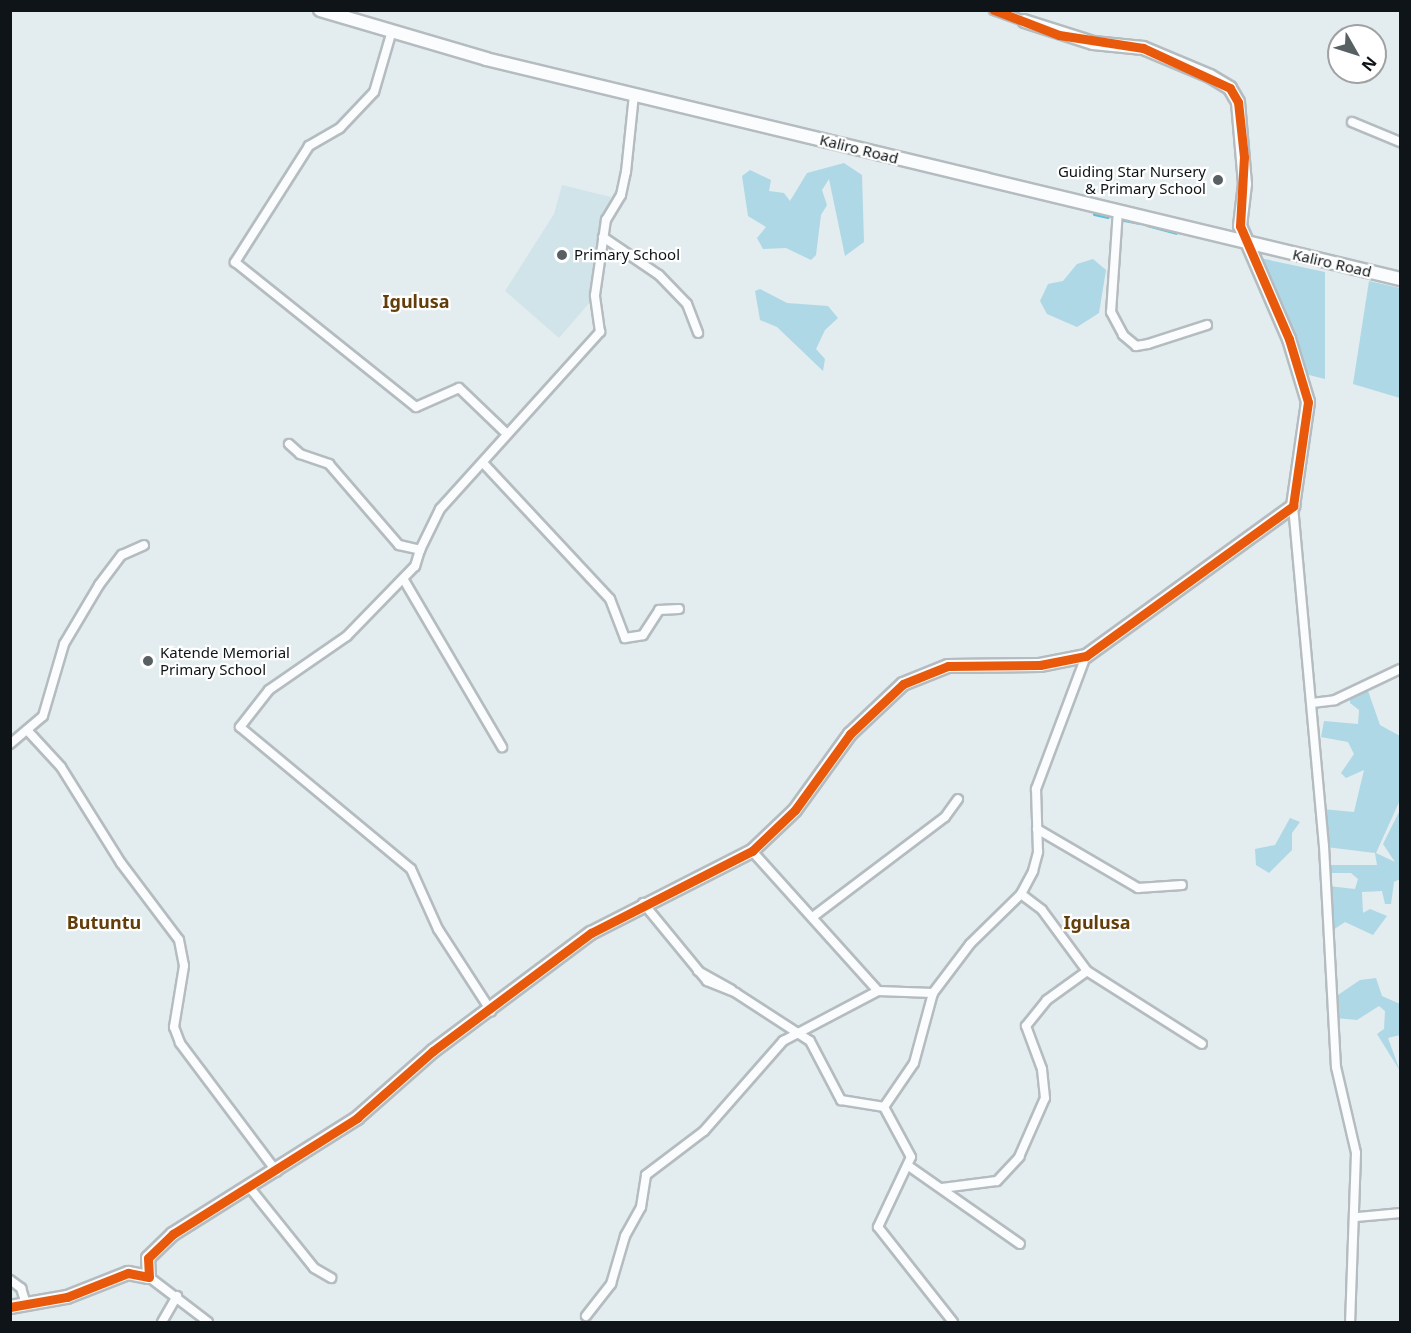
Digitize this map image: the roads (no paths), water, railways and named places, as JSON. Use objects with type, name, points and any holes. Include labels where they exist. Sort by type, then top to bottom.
[{"type":"street","name":"Kaliro Road","points":[[320,10],[391,34],[1401,279]]},
{"type":"street","points":[[994,10],[1093,43],[1143,48],[1230,88],[1238,102],[1244,157],[1240,226],[1252,244],[1308,402],[1293,506],[1312,703],[1336,1067],[1356,1153],[1358,1217],[1350,1323]]},
{"type":"street","points":[[391,34],[374,92],[340,128],[309,146],[235,262],[416,407],[459,387],[506,433]]},
{"type":"street","points":[[491,1011],[438,929],[411,869],[240,727],[268,690],[347,636],[404,580],[440,509],[485,465],[506,433],[600,332],[595,295],[603,237],[606,220],[621,195],[634,94]]},
{"type":"street","points":[[1352,122],[1401,142]]},
{"type":"street","points":[[1118,210],[1111,312],[1123,335],[1136,345],[1148,345],[1207,325]]},
{"type":"street","points":[[603,237],[659,275],[687,304],[698,333]]},
{"type":"street","points":[[290,444],[300,454],[330,464],[399,545],[420,550]]},
{"type":"street","points":[[485,465],[610,599],[625,638],[643,635],[659,610],[679,609]]},
{"type":"street","points":[[10,1307],[67,1297],[129,1273],[189,1222],[277,1172],[357,1118],[434,1051],[491,1011],[591,933],[643,903],[752,851],[795,810],[850,734],[903,684],[948,666],[1040,665],[1086,656],[1293,506]]},
{"type":"street","points":[[10,744],[43,716],[64,644],[99,585],[122,555],[144,545]]},
{"type":"street","points":[[404,580],[502,747]]},
{"type":"street","points":[[884,1107],[914,1063],[933,993],[970,944],[1022,894],[1038,852],[1037,829],[1041,767],[1086,656]]},
{"type":"street","points":[[1312,703],[1335,700],[1401,669]]},
{"type":"street","points":[[27,730],[61,767],[121,863],[178,940],[184,966],[174,1027],[180,1043],[277,1172]]},
{"type":"street","points":[[814,916],[945,817],[958,799]]},
{"type":"street","points":[[1037,829],[1138,888],[1182,885]]},
{"type":"street","points":[[752,851],[814,916],[878,991]]},
{"type":"street","points":[[1022,894],[1042,910],[1087,971],[1202,1044]]},
{"type":"street","points":[[643,903],[695,970],[716,987],[736,993],[762,1014],[800,1032],[841,1100],[884,1107],[909,1148],[910,1167],[878,1227],[953,1323]]},
{"type":"street","points":[[942,1188],[998,1181],[1019,1157],[1045,1098],[1042,1068],[1026,1026],[1047,1000],[1087,971]]},
{"type":"street","points":[[586,1316],[611,1284],[625,1236],[641,1207],[646,1175],[704,1131],[783,1041],[878,991],[933,993]]},
{"type":"street","points":[[910,1167],[1020,1244]]},
{"type":"street","points":[[250,1188],[314,1268],[331,1278]]},
{"type":"street","points":[[1358,1217],[1401,1213]]},
{"type":"street","points":[[148,1258],[150,1277]]},
{"type":"street","points":[[129,1273],[150,1277],[177,1296],[208,1323]]},
{"type":"street","points":[[10,1281],[21,1288],[26,1304]]},
{"type":"street","points":[[162,1323],[177,1296]]},
{"type":"waterway","points":[[1094,214],[1108,217]]},
{"type":"waterway","points":[[1119,219],[1140,223]]},
{"type":"waterway","points":[[1147,225],[1176,233]]},
{"type":"place","name":"Guiding Star Nursery & Primary School","points":[[1218,180]]},
{"type":"place","name":"Primary School","points":[[562,255]]},
{"type":"place","name":"Katende Memorial Primary School","points":[[148,661]]},
{"type":"district","name":"Igulusa","points":[[416,301]]},
{"type":"district","name":"Butuntu","points":[[104,922]]},
{"type":"district","name":"Igulusa","points":[[1097,922]]}]
